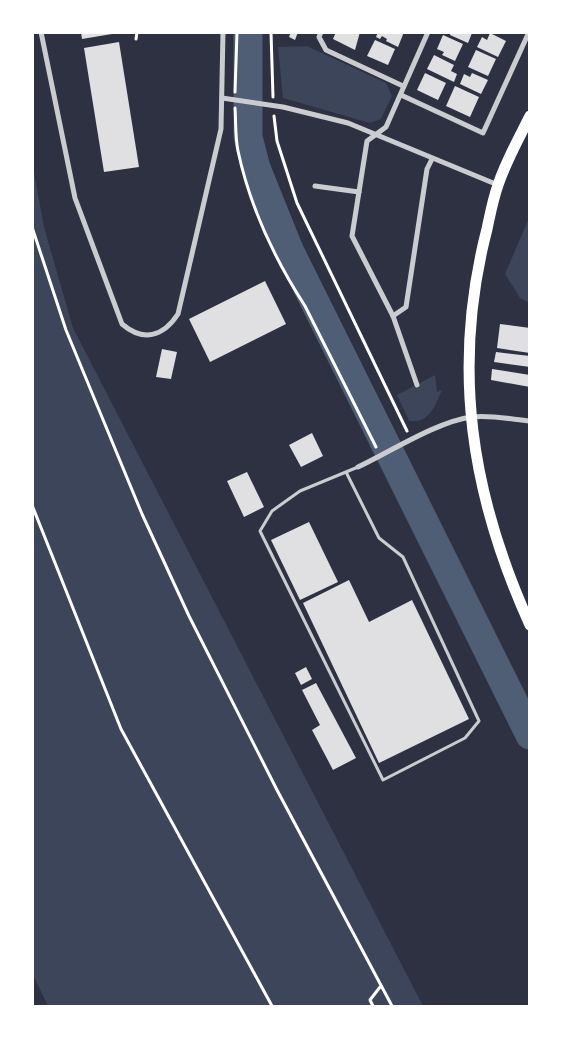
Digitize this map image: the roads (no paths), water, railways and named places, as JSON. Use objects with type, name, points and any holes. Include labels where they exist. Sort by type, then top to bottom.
[{"type":"main road","points":[[530,116],[498,185],[477,268],[469,333],[470,417],[485,506],[515,592],[530,625]]},
{"type":"street","points":[[41,32],[75,198],[122,324],[132,333],[153,335],[170,326],[178,314],[221,129],[223,32]]},
{"type":"street","points":[[321,32],[318,37],[326,50],[403,86]]},
{"type":"street","points":[[417,385],[393,316],[352,236],[367,141],[386,127],[428,32]]},
{"type":"street","points":[[401,95],[483,133],[529,32]]},
{"type":"street","points":[[222,98],[273,105],[348,123],[498,185]]},
{"type":"street","points":[[393,316],[406,307],[428,169],[432,159]]},
{"type":"street","points":[[315,186],[359,192]]},
{"type":"street","points":[[358,467],[426,433],[470,417],[493,416],[530,422]]},
{"type":"lane","points":[[346,472],[379,538],[403,557],[479,721],[465,738],[383,780],[260,531],[272,511],[300,491],[358,467]]},
{"type":"waterway","points":[[248,32],[248,137],[256,168],[289,250],[530,735]]}]
